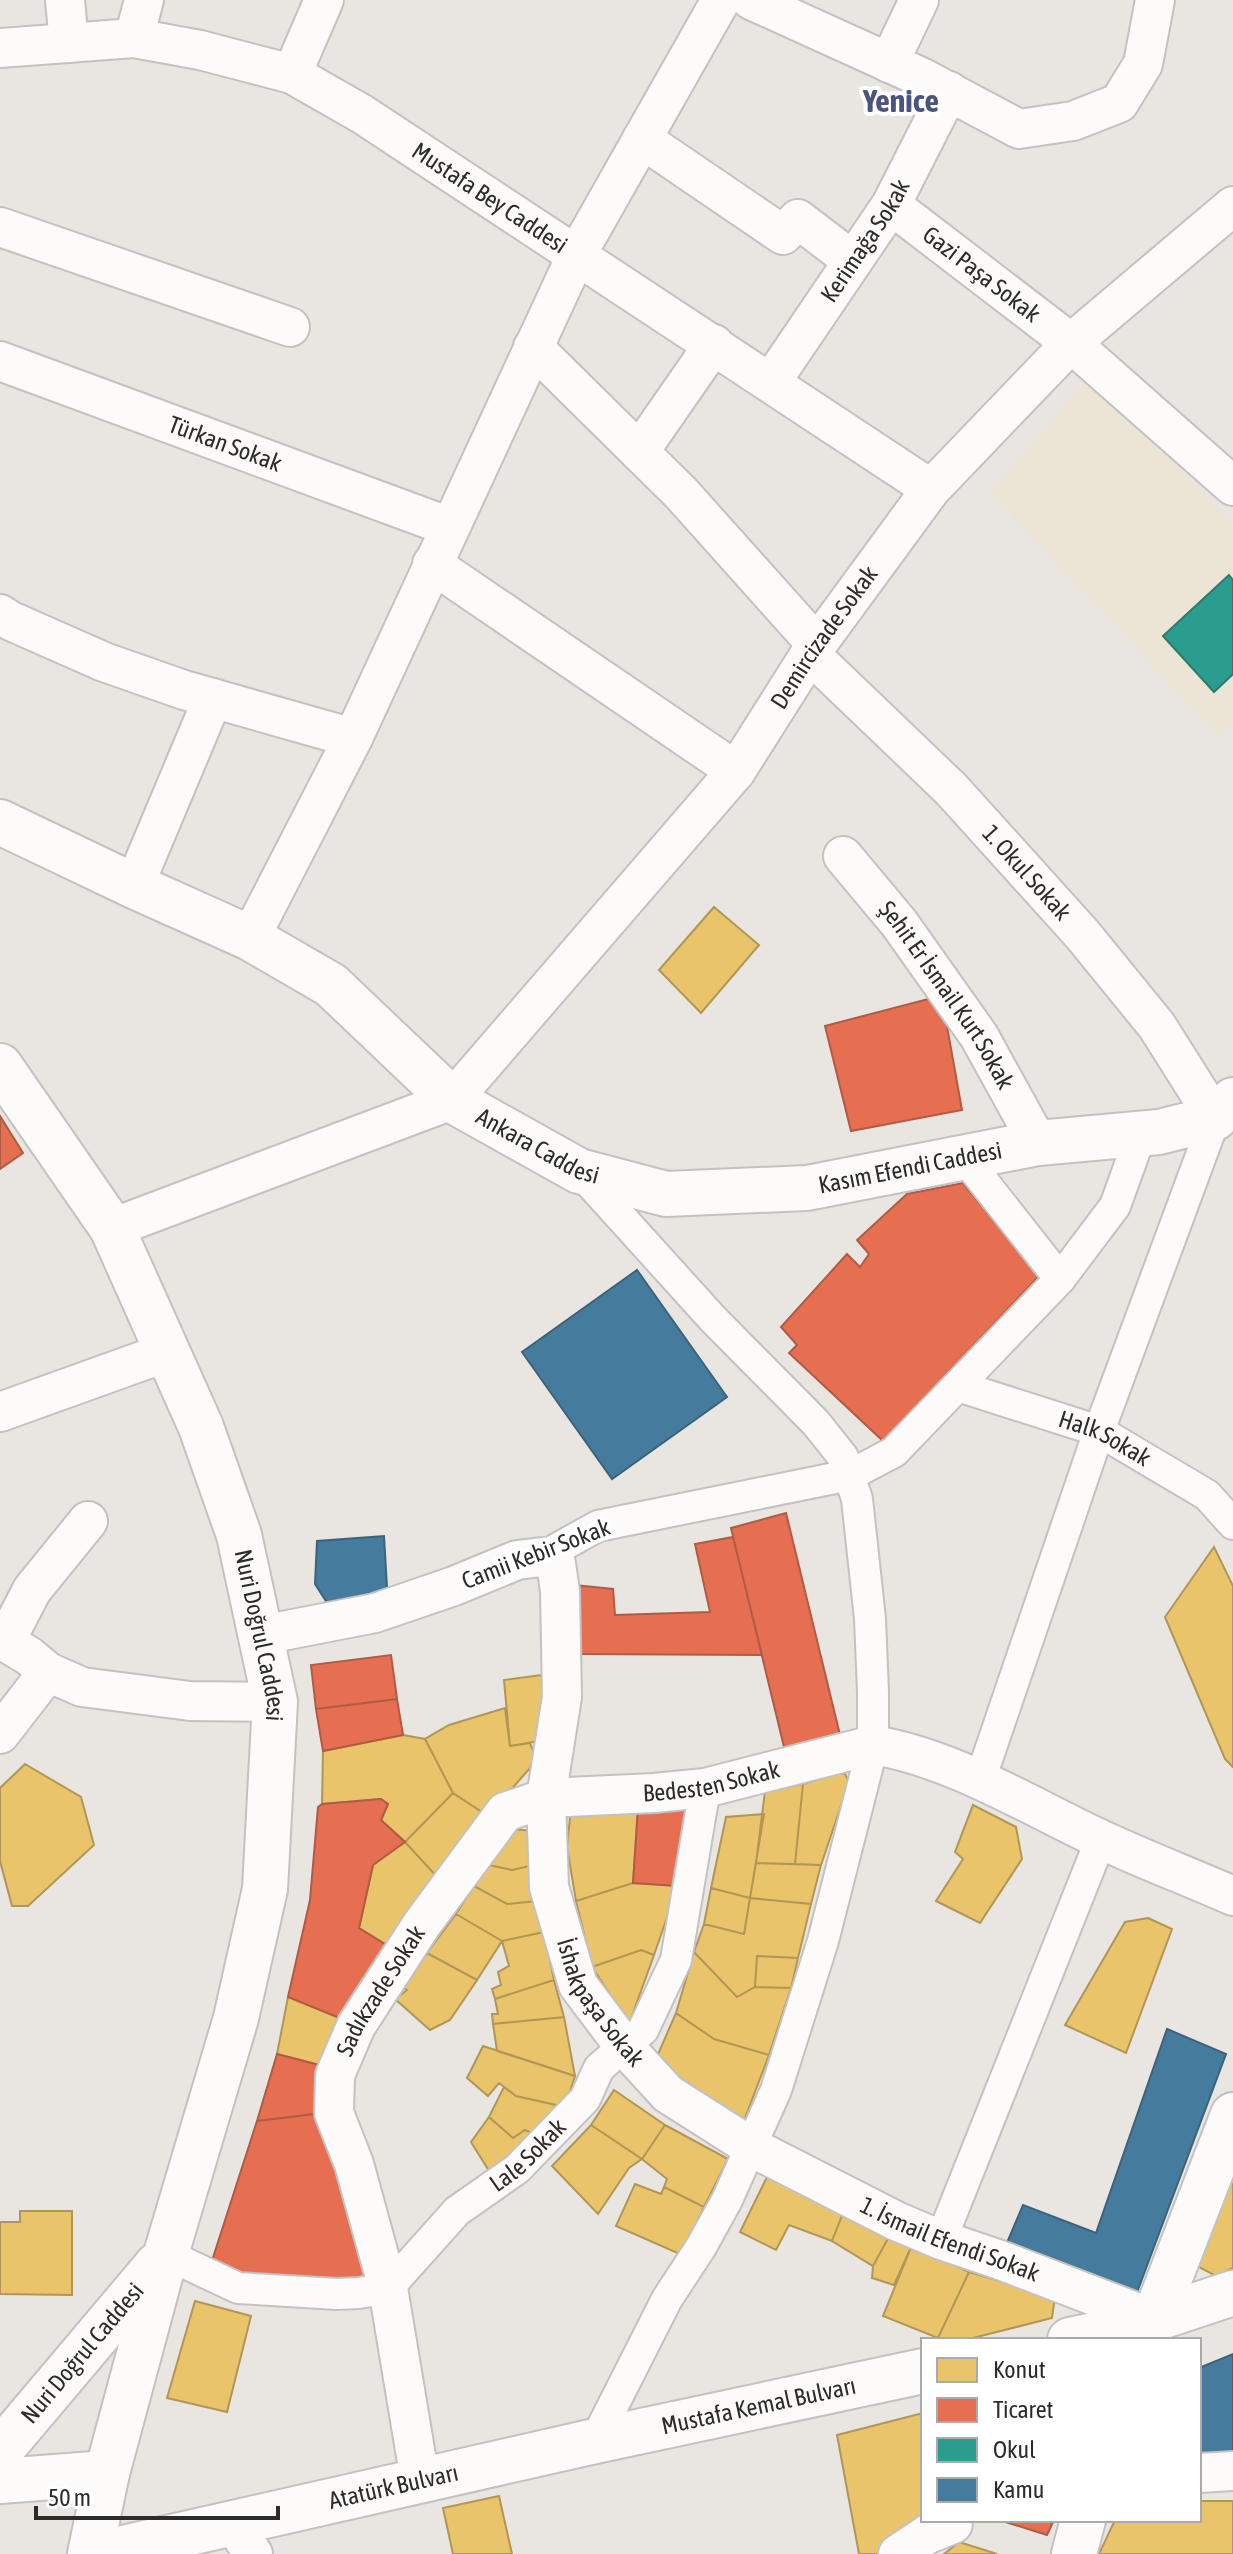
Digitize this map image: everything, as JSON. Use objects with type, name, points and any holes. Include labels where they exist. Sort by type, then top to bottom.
[{"type":"main road","name":"Ankara Caddesi","points":[[0,822],[250,938],[331,985],[452,1100],[579,1171]]},
{"type":"main road","name":"Nuri Doğrul Caddesi","points":[[0,1066],[112,1228],[201,1427],[239,1535],[267,1634],[275,1702],[265,1889],[236,2018],[166,2254],[107,2473],[90,2554]]},
{"type":"main road","name":"Kasım Efendi Caddesi","points":[[579,1171],[666,1194],[807,1188],[1038,1143],[1159,1132],[1224,1109]]},
{"type":"main road","points":[[1137,2329],[1233,2115]]},
{"type":"main road","name":"Nuri Doğrul Caddesi","points":[[0,2451],[166,2254]]},
{"type":"main road","points":[[1082,2338],[1137,2329],[1233,2293]]},
{"type":"main road","name":"Mustafa Kemal Bulvarı","points":[[595,2441],[921,2371]]},
{"type":"main road","name":"Atatürk Bulvarı","points":[[97,2554],[243,2538],[420,2480],[595,2441]]},
{"type":"main road","points":[[0,2481],[107,2473]]},
{"type":"main road","points":[[1074,2554],[1082,2522]]},
{"type":"street","points":[[65,0],[69,43]]},
{"type":"street","points":[[134,38],[144,0]]},
{"type":"street","points":[[292,74],[324,0]]},
{"type":"street","points":[[250,938],[353,738],[577,254],[721,0]]},
{"type":"street","points":[[889,63],[919,0]]},
{"type":"street","points":[[765,3],[949,91],[1019,129],[1073,121],[1119,103],[1143,64],[1155,0]]},
{"type":"street","name":"Mustafa Bey Caddesi","points":[[0,48],[134,38],[200,50],[292,74],[362,114],[931,489]]},
{"type":"street","name":"Kerimağa Sokak","points":[[771,382],[891,205],[949,91]]},
{"type":"street","points":[[642,139],[783,235],[798,219],[853,261]]},
{"type":"street","name":"Gazi Paşa Sokak","points":[[891,205],[1071,343],[1233,486]]},
{"type":"street","name":"Demircizade Sokak","points":[[452,1100],[736,771],[813,650],[931,489],[1071,343],[1229,212]]},
{"type":"street","points":[[0,227],[290,327]]},
{"type":"street","points":[[639,452],[714,344]]},
{"type":"street","name":"1. Okul Sokak","points":[[533,347],[681,493],[813,650],[951,789],[1082,934],[1224,1109]]},
{"type":"street","name":"Türkan Sokak","points":[[0,361],[450,527]]},
{"type":"street","points":[[432,564],[736,771]]},
{"type":"street","points":[[4,626],[213,698],[353,738]]},
{"type":"street","points":[[134,886],[213,698]]},
{"type":"street","name":"Şehit Er İsmail Kurt Sokak","points":[[843,856],[899,923],[979,1036],[1038,1143]]},
{"type":"street","points":[[112,1228],[452,1100]]},
{"type":"street","points":[[980,1780],[1099,1431],[1224,1109]]},
{"type":"street","name":"Camii Kebir Sokak","points":[[267,1634],[375,1613],[517,1560],[542,1557],[598,1526],[850,1475],[894,1452],[1060,1279],[1115,1206],[1141,1134]]},
{"type":"street","points":[[964,1157],[1060,1279]]},
{"type":"street","name":"Ankara Caddesi","points":[[579,1171],[713,1319],[816,1423],[843,1457],[857,1499],[873,1692],[873,1745],[823,1941],[776,2090],[753,2148],[701,2247],[667,2299],[595,2441]]},
{"type":"street","points":[[0,1412],[167,1352]]},
{"type":"street","name":"Halk Sokak","points":[[958,1386],[1099,1431],[1207,1495],[1233,1524]]},
{"type":"street","points":[[88,1521],[32,1590],[3,1640],[48,1672],[82,1687],[190,1701],[275,1702]]},
{"type":"street","points":[[542,1557],[556,1564],[560,1591],[562,1697],[546,1798]]},
{"type":"street","points":[[0,1734],[48,1672]]},
{"type":"street","points":[[873,1745],[895,1749],[980,1780],[1101,1839],[1233,1896]]},
{"type":"street","name":"Bedesten Sokak","points":[[546,1798],[705,1788],[873,1745]]},
{"type":"street","name":"Lale Sokak","points":[[388,2288],[457,2211],[517,2169],[585,2099],[599,2068],[643,2030],[676,1960],[705,1788]]},
{"type":"street","name":"İshakpaşa Sokak","points":[[546,1798],[549,1887],[578,1985],[623,2045],[668,2094],[753,2148]]},
{"type":"street","name":"Sadıkzade Sokak","points":[[420,2480],[388,2288],[354,2164],[334,2113],[335,2075],[356,2026],[422,1924],[505,1812],[546,1798]]},
{"type":"street","points":[[941,2240],[1101,1839]]},
{"type":"street","name":"1. İsmail Efendi Sokak","points":[[753,2148],[896,2221],[1000,2260],[1137,2329]]},
{"type":"street","points":[[166,2254],[238,2288],[337,2294],[388,2288]]},
{"type":"street","points":[[1201,2473],[1233,2471]]},
{"type":"street","points":[[898,2554],[928,2534],[953,2524]]},
{"type":"shaded area","points":[[1091,375],[1233,525],[1233,725],[1220,737],[990,492]]},
{"type":"building: Konut","points":[[714,907],[759,945],[701,1013],[659,970]]},
{"type":"building: Konut","points":[[1214,1547],[1233,1586],[1233,1767],[1225,1759],[1165,1617]]},
{"type":"building: Konut","points":[[541,1675],[548,1696],[545,1740],[510,1746],[504,1680]]},
{"type":"building: Konut","points":[[505,1708],[510,1746],[530,1743],[537,1760],[488,1816],[453,1793],[425,1739],[449,1725]]},
{"type":"building: Konut","points":[[403,1735],[425,1739],[453,1793],[405,1842],[381,1820],[388,1804],[381,1799],[322,1804],[323,1751]]},
{"type":"building: Konut","points":[[25,1764],[81,1797],[94,1845],[28,1906],[12,1906],[0,1861],[0,1788]]},
{"type":"building: Konut","points":[[845,1774],[849,1782],[821,1865],[795,1864],[803,1784]]},
{"type":"building: Konut","points":[[803,1784],[795,1864],[756,1863],[765,1791]]},
{"type":"building: Konut","points":[[453,1793],[488,1816],[439,1879],[405,1842]]},
{"type":"building: Konut","points":[[973,1805],[1016,1827],[1022,1859],[980,1923],[936,1901],[963,1859],[955,1852]]},
{"type":"building: Konut","points":[[571,1808],[638,1808],[633,1883],[576,1901],[567,1847]]},
{"type":"building: Konut","points":[[764,1814],[750,1898],[711,1888],[726,1817]]},
{"type":"building: Konut","points":[[503,1828],[532,1831],[534,1865],[512,1870],[484,1864]]},
{"type":"building: Konut","points":[[405,1842],[439,1879],[393,1949],[359,1928],[373,1865]]},
{"type":"building: Konut","points":[[756,1863],[821,1865],[811,1904],[750,1898]]},
{"type":"building: Konut","points":[[484,1864],[512,1870],[534,1865],[537,1901],[507,1904],[474,1886]]},
{"type":"building: Konut","points":[[633,1883],[678,1886],[654,1955],[641,1950],[592,1967],[576,1901]]},
{"type":"building: Konut","points":[[474,1886],[507,1904],[537,1901],[544,1932],[502,1941],[456,1914]]},
{"type":"building: Konut","points":[[711,1888],[750,1898],[744,1934],[704,1924]]},
{"type":"building: Konut","points":[[750,1898],[811,1904],[798,1958],[757,1956],[755,1987],[737,1997],[694,1952],[704,1924],[744,1934]]},
{"type":"building: Konut","points":[[456,1914],[502,1941],[477,1980],[427,1953]]},
{"type":"building: Konut","points":[[1148,1918],[1172,1929],[1126,2053],[1065,2025],[1125,1922]]},
{"type":"building: Konut","points":[[544,1932],[554,1980],[495,1999],[492,1989],[501,1985],[498,1972],[509,1966],[502,1941]]},
{"type":"building: Konut","points":[[641,1950],[654,1955],[629,2024],[592,1967]]},
{"type":"building: Konut","points":[[694,1952],[737,1997],[755,1987],[791,1988],[769,2055],[714,2039],[676,2013]]},
{"type":"building: Konut","points":[[427,1953],[477,1980],[450,2020],[430,2030],[395,1999],[407,1990],[400,1985]]},
{"type":"building: Konut","points":[[757,1956],[798,1958],[791,1988],[755,1987]]},
{"type":"building: Konut","points":[[554,1980],[564,2017],[493,2024],[492,2014],[498,2014],[495,1999]]},
{"type":"building: Konut","points":[[288,1997],[347,2021],[327,2067],[277,2054]]},
{"type":"building: Konut","points":[[676,2013],[714,2039],[769,2055],[742,2126],[652,2068]]},
{"type":"building: Konut","points":[[564,2017],[575,2076],[497,2051],[493,2024]]},
{"type":"building: Konut","points":[[483,2046],[575,2076],[565,2107],[516,2096],[499,2083],[488,2096],[467,2078]]},
{"type":"building: Konut","points":[[504,2087],[516,2096],[565,2107],[541,2137],[525,2130],[513,2138],[489,2117]]},
{"type":"building: Konut","points":[[614,2090],[665,2125],[642,2159],[591,2125]]},
{"type":"building: Konut","points":[[489,2117],[513,2138],[525,2130],[541,2137],[494,2179],[471,2142]]},
{"type":"building: Konut","points":[[591,2125],[642,2159],[629,2168],[598,2214],[552,2166]]},
{"type":"building: Konut","points":[[665,2125],[728,2159],[704,2207],[664,2187],[667,2179],[642,2159]]},
{"type":"building: Konut","points":[[768,2175],[845,2208],[832,2241],[789,2225],[776,2250],[740,2232]]},
{"type":"building: Konut","points":[[1223,2179],[1233,2184],[1233,2268],[1216,2276],[1195,2265]]},
{"type":"building: Konut","points":[[635,2184],[661,2194],[664,2187],[704,2207],[682,2255],[616,2226]]},
{"type":"building: Konut","points":[[845,2208],[891,2233],[873,2266],[832,2241]]},
{"type":"building: Konut","points":[[20,2211],[72,2211],[72,2295],[0,2294],[0,2222],[20,2222]]},
{"type":"building: Konut","points":[[891,2233],[912,2245],[894,2285],[872,2278],[873,2266]]},
{"type":"building: Konut","points":[[912,2245],[969,2272],[938,2338],[883,2316]]},
{"type":"building: Konut","points":[[969,2272],[1055,2297],[1052,2318],[973,2338],[938,2338]]},
{"type":"building: Konut","points":[[195,2301],[251,2316],[227,2412],[167,2398]]},
{"type":"building: Konut","points":[[921,2414],[921,2516],[880,2554],[859,2554],[837,2435]]},
{"type":"building: Konut","points":[[499,2496],[512,2554],[453,2554],[443,2508]]},
{"type":"building: Konut","points":[[1201,2501],[1233,2501],[1233,2554],[1099,2554],[1114,2522],[1201,2522]]},
{"type":"building: Konut","points":[[959,2542],[997,2554],[944,2554]]},
{"type":"building: Ticaret","points":[[932,998],[943,1004],[962,1110],[851,1131],[825,1026]]},
{"type":"building: Ticaret","points":[[0,1116],[23,1153],[0,1169]]},
{"type":"building: Ticaret","points":[[963,1183],[1039,1276],[883,1441],[789,1353],[797,1345],[781,1327],[847,1254],[860,1267],[869,1254],[857,1240],[907,1194]]},
{"type":"building: Ticaret","points":[[786,1513],[841,1739],[785,1751],[731,1528]]},
{"type":"building: Ticaret","points":[[733,1537],[762,1655],[575,1654],[575,1585],[613,1589],[615,1615],[710,1612],[695,1544]]},
{"type":"building: Ticaret","points":[[391,1655],[397,1699],[316,1709],[311,1665]]},
{"type":"building: Ticaret","points":[[397,1699],[403,1735],[323,1751],[316,1709]]},
{"type":"building: Ticaret","points":[[381,1799],[388,1804],[381,1820],[405,1842],[373,1865],[359,1928],[393,1949],[347,2021],[288,1997],[310,1900],[318,1807],[322,1804]]},
{"type":"building: Ticaret","points":[[638,1808],[686,1809],[678,1886],[633,1883]]},
{"type":"building: Ticaret","points":[[277,2054],[327,2067],[314,2114],[257,2121]]},
{"type":"building: Ticaret","points":[[314,2114],[375,2274],[363,2282],[248,2280],[211,2264],[257,2121]]},
{"type":"building: Ticaret","points":[[1005,2522],[1053,2522],[1047,2535]]},
{"type":"building: Okul","points":[[1229,575],[1233,580],[1233,674],[1214,692],[1163,636]]},
{"type":"building: Kamu","points":[[637,1270],[727,1397],[612,1479],[522,1352]]},
{"type":"building: Kamu","points":[[384,1536],[387,1588],[362,1608],[331,1609],[315,1584],[317,1541]]},
{"type":"building: Kamu","points":[[1167,2029],[1226,2054],[1136,2295],[1006,2245],[1023,2205],[1096,2233]]},
{"type":"building: Kamu","points":[[1233,2354],[1233,2453],[1201,2457],[1201,2367]]},
{"type":"district","name":"Yenice","points":[[901,101]]}]
